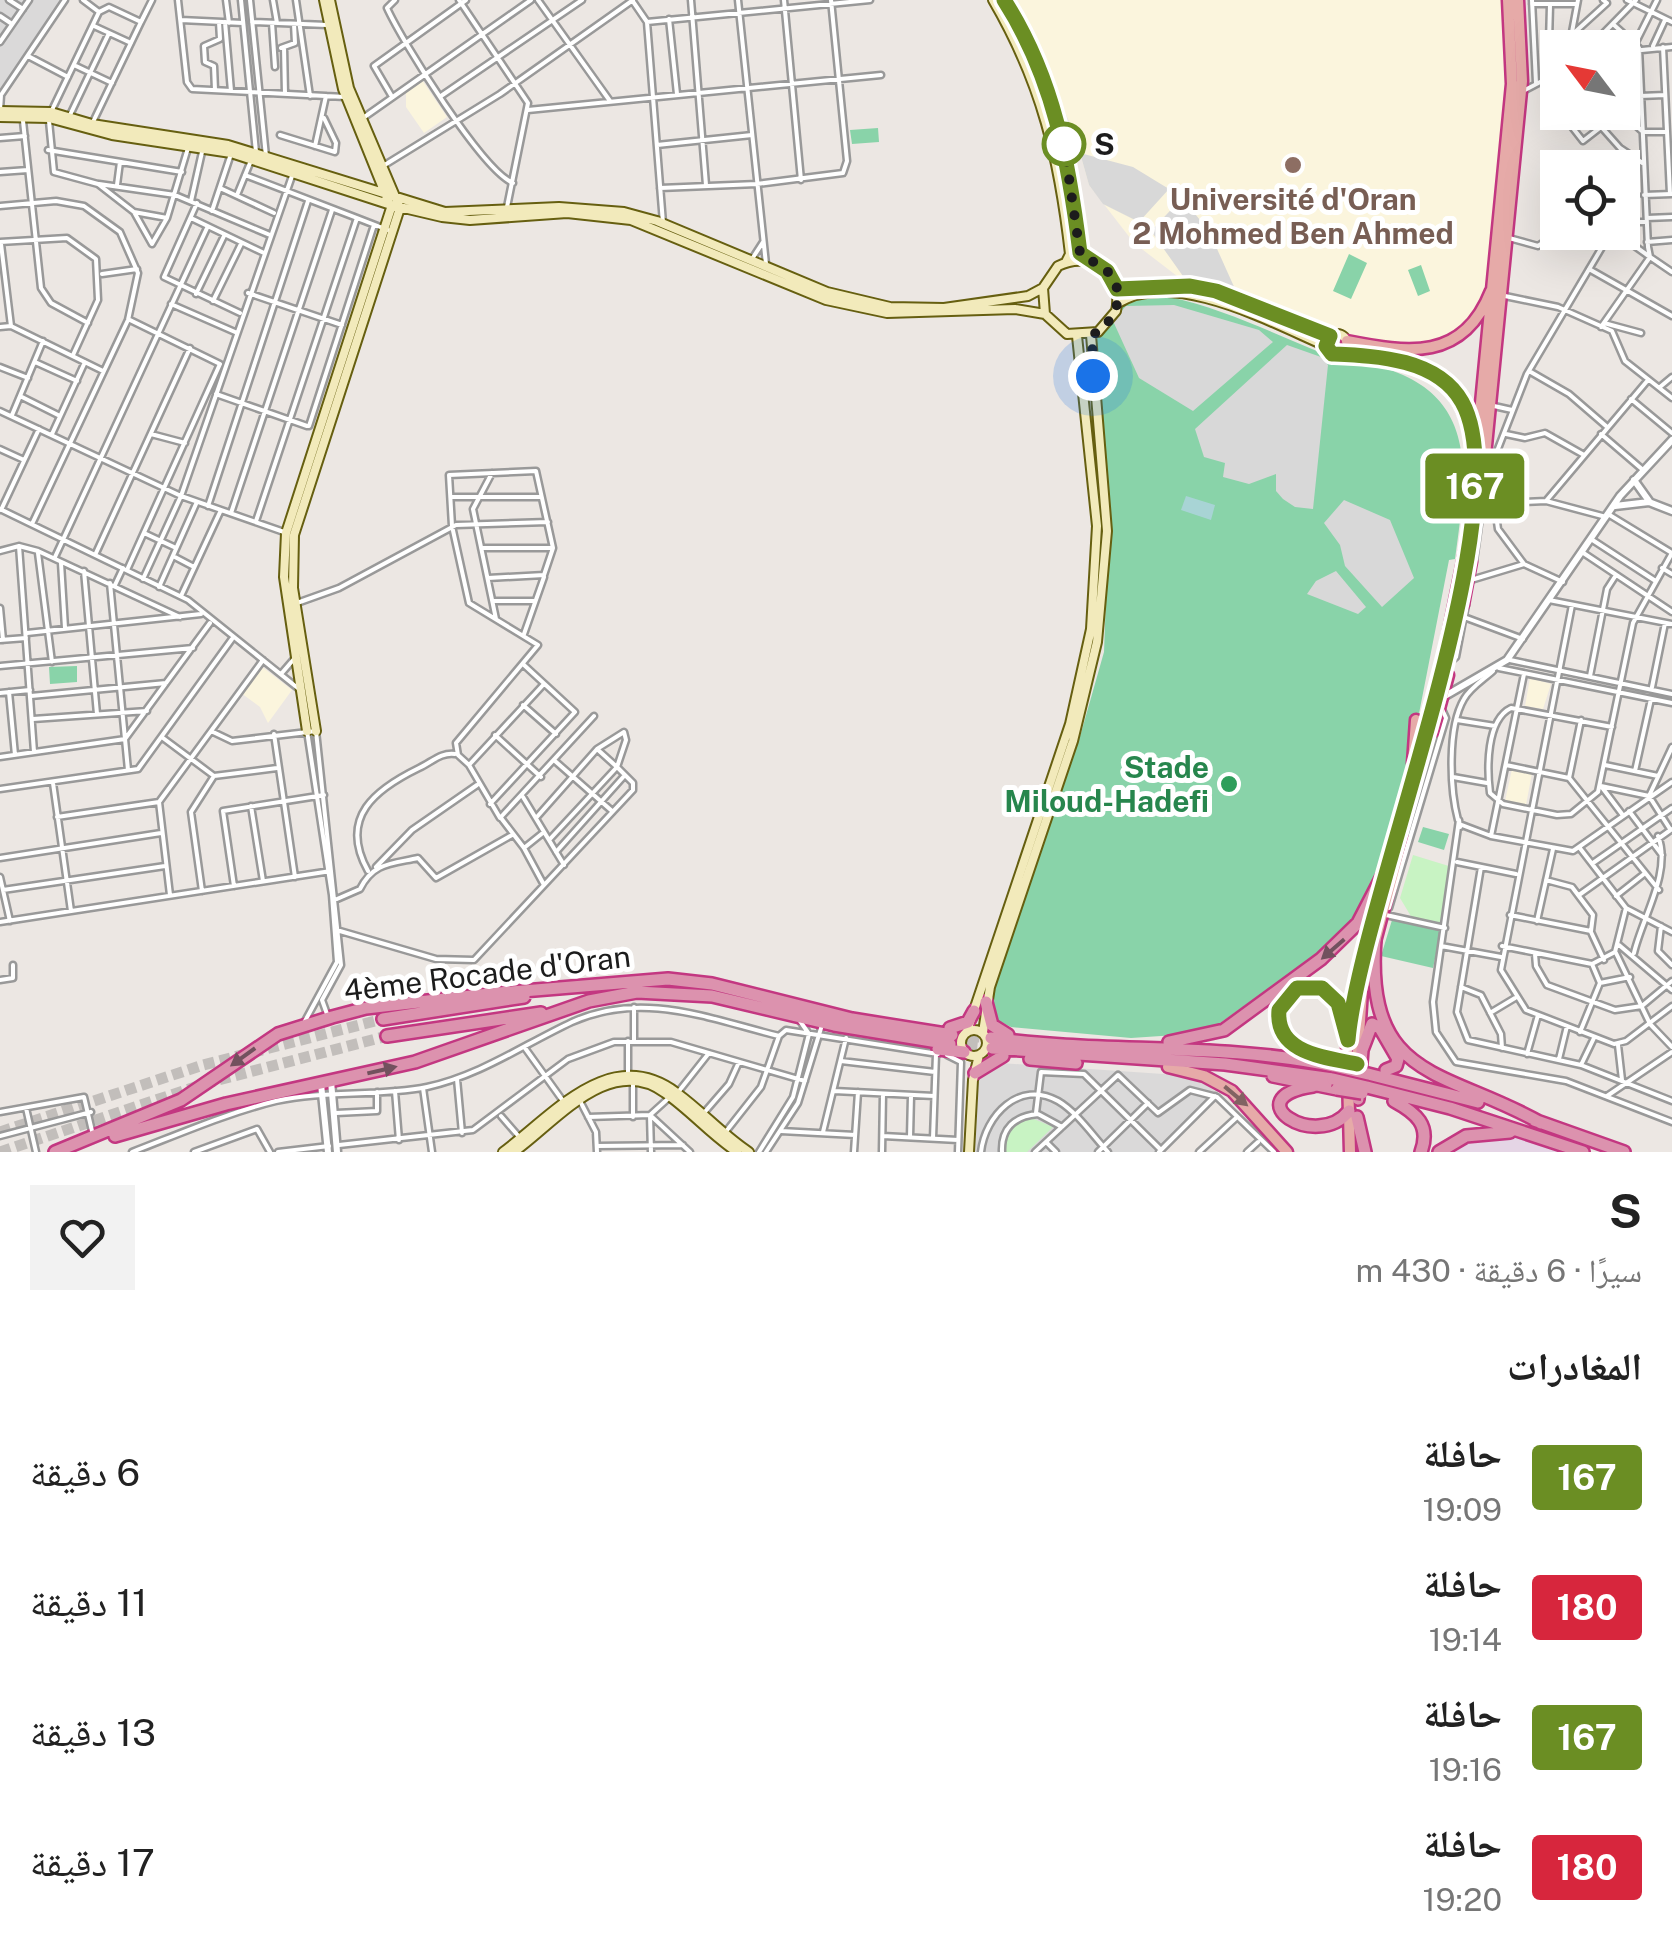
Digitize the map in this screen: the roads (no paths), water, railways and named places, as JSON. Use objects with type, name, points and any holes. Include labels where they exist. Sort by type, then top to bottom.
[{"type":"highway","points":[[1353,1152],[1348,1040],[1361,955],[1449,640],[1481,480],[1512,84],[1508,0]]},
{"type":"highway","points":[[1365,1084],[1358,1018],[1375,937],[1442,703],[1481,491],[1520,97],[1530,83],[1519,2]]},
{"type":"highway","points":[[1344,347],[1406,351],[1434,348],[1475,320],[1496,276]]},
{"type":"highway","points":[[1344,347],[1414,365],[1452,390],[1470,424],[1481,480]]},
{"type":"highway","points":[[1405,805],[1416,720]]},
{"type":"highway","points":[[985,1043],[1003,1056],[1098,1063],[1117,1053],[1210,1036],[1253,1012],[1347,936],[1365,913],[1386,868]]},
{"type":"highway","points":[[1375,937],[1373,980],[1379,1008],[1403,1052],[1441,1081],[1541,1123]]},
{"type":"highway","name":"4ème Rocade d'Oran","points":[[55,1152],[181,1100],[258,1046],[300,1026],[366,1008],[651,980],[699,982],[794,1013],[947,1042]]},
{"type":"highway","points":[[1330,1073],[1282,1034],[1279,1010],[1291,991],[1312,985],[1333,996],[1348,1040]]},
{"type":"highway","points":[[384,1019],[442,1013],[567,988]]},
{"type":"highway","name":"4ème Rocade d'Oran","points":[[72,1152],[226,1104],[415,1062],[615,995],[696,994],[947,1042]]},
{"type":"highway","points":[[986,1002],[992,1025],[1008,1035],[1117,1053],[1211,1078],[1232,1091],[1287,1152]]},
{"type":"highway","points":[[947,1042],[968,1022],[974,1010]]},
{"type":"highway","points":[[387,1036],[470,1020],[557,1012]]},
{"type":"highway","points":[[794,1013],[819,1029],[947,1042],[965,1053]]},
{"type":"highway","points":[[1334,1140],[1353,1114],[1365,1084],[1362,1050],[1372,1024],[1380,1028],[1398,1058],[1396,1066],[1365,1084]]},
{"type":"highway","points":[[947,1042],[967,1031]]},
{"type":"highway","points":[[985,1043],[1008,1035]]},
{"type":"highway","points":[[947,1042],[973,1074],[1003,1056]]},
{"type":"highway","points":[[985,1043],[1117,1053]]},
{"type":"highway","points":[[1148,1046],[1230,1051],[1330,1073],[1582,1152]]},
{"type":"highway","points":[[1145,1060],[1330,1073],[1365,1084],[1475,1102]]},
{"type":"highway","points":[[1168,1067],[1330,1073]]},
{"type":"highway","points":[[1386,1070],[1624,1152]]},
{"type":"highway","points":[[1303,1150],[1281,1130],[1280,1111],[1292,1094],[1330,1073]]},
{"type":"highway","points":[[1365,1084],[1421,1120],[1425,1135],[1421,1152]]},
{"type":"highway","points":[[1394,1100],[1450,1108]]},
{"type":"highway","points":[[1353,1114],[1365,1152]]},
{"type":"highway","points":[[1439,1152],[1477,1133],[1527,1133]]},
{"type":"main road","points":[[327,0],[328,25],[346,97],[394,203]]},
{"type":"main road","points":[[307,696],[296,656],[284,576],[290,534],[318,429],[394,203],[382,166],[360,121],[327,0]]},
{"type":"main road","points":[[993,0],[1037,88],[1054,140],[1070,254],[1066,262],[1051,272],[1043,288],[1045,314],[1058,330],[1077,336],[1092,335],[1108,323],[1117,304],[1117,289],[1107,271],[1080,253],[1068,160],[1056,115],[1035,60],[1004,0]]},
{"type":"main road","points":[[0,113],[68,117],[254,156],[394,203],[470,220],[567,214],[614,218],[662,230],[856,301],[920,310],[1011,300],[1043,288]]},
{"type":"main road","points":[[0,113],[50,115],[98,132],[266,156],[394,203],[446,212],[598,209],[663,224],[751,264]]},
{"type":"main road","points":[[1066,262],[1089,261]]},
{"type":"main road","points":[[766,270],[826,300],[887,313],[931,316],[1015,309],[1045,314]]},
{"type":"main road","points":[[1117,289],[1190,286],[1216,291],[1328,341],[1332,354],[1344,347],[1340,334],[1328,341]]},
{"type":"main road","points":[[1117,304],[1142,295],[1194,296],[1220,301],[1328,341]]},
{"type":"main road","points":[[968,1152],[973,1074],[985,1043],[986,1002],[1084,704],[1107,531],[1092,335]]},
{"type":"main road","points":[[973,1074],[960,1044],[1070,724],[1095,629],[1097,526],[1077,336]]},
{"type":"main road","points":[[290,534],[311,731]]},
{"type":"main road","points":[[967,1031],[985,1043]]},
{"type":"main road","points":[[965,1053],[985,1043]]},
{"type":"main road","points":[[503,1152],[596,1082],[653,1078],[748,1152]]},
{"type":"main road","points":[[514,1152],[566,1106],[610,1082],[630,1079]]},
{"type":"main road","points":[[674,1094],[736,1152]]},
{"type":"street","points":[[9,0],[23,9]]},
{"type":"street","points":[[0,42],[29,0]]},
{"type":"street","points":[[83,0],[99,12]]},
{"type":"street","points":[[92,124],[152,0]]},
{"type":"street","points":[[178,0],[188,84],[195,90],[346,97]]},
{"type":"street","points":[[226,0],[231,91]]},
{"type":"street","points":[[237,195],[254,156],[241,0]]},
{"type":"street","points":[[250,0],[266,156]]},
{"type":"street","points":[[296,0],[310,96]]},
{"type":"street","points":[[394,0],[387,8],[405,41],[494,172],[513,183]]},
{"type":"street","points":[[360,121],[392,95],[535,0],[610,101]]},
{"type":"street","points":[[441,96],[582,0]]},
{"type":"street","points":[[382,166],[459,120],[632,0],[646,22],[663,224]]},
{"type":"street","points":[[691,0],[706,186]]},
{"type":"street","points":[[738,0],[766,270]]},
{"type":"street","points":[[784,0],[801,180]]},
{"type":"street","points":[[646,22],[870,0]]},
{"type":"street","points":[[1577,30],[1607,2],[1603,0]]},
{"type":"street","points":[[1640,39],[1657,0]]},
{"type":"street","points":[[0,113],[0,95],[62,1]]},
{"type":"street","points":[[392,95],[374,66],[462,1],[528,110],[506,212]]},
{"type":"street","points":[[1609,30],[1632,1],[1650,14],[1672,22]]},
{"type":"street","points":[[265,4],[274,2],[275,67]]},
{"type":"street","points":[[660,188],[801,180],[836,176],[846,170],[831,2]]},
{"type":"street","points":[[1540,81],[1530,83],[1532,2],[1577,2],[1574,30]]},
{"type":"street","points":[[1549,30],[1550,5]]},
{"type":"street","points":[[141,22],[109,7],[99,12],[50,115],[48,150],[58,176],[175,195],[270,235]]},
{"type":"street","points":[[0,16],[12,24]]},
{"type":"street","points":[[669,19],[677,94]]},
{"type":"street","points":[[181,20],[244,22]]},
{"type":"street","points":[[1652,46],[1665,20]]},
{"type":"street","points":[[215,90],[214,66],[205,62],[204,46],[220,40],[225,22]]},
{"type":"street","points":[[252,22],[328,25]]},
{"type":"street","points":[[284,94],[282,48],[295,44],[297,24]]},
{"type":"street","points":[[1614,25],[1619,30]]},
{"type":"street","points":[[93,26],[131,43]]},
{"type":"street","points":[[68,117],[109,34]]},
{"type":"street","points":[[1640,46],[1672,47]]},
{"type":"street","points":[[1644,195],[1671,194],[1663,47]]},
{"type":"street","points":[[27,56],[68,77]]},
{"type":"street","points":[[74,65],[112,83]]},
{"type":"street","points":[[528,110],[881,75]]},
{"type":"street","points":[[1664,76],[1672,76]]},
{"type":"street","points":[[1602,325],[1650,257],[1640,96],[1665,95]]},
{"type":"street","points":[[280,135],[337,150],[324,118],[326,96]]},
{"type":"street","points":[[23,116],[45,297],[88,323]]},
{"type":"street","points":[[315,146],[314,132],[324,118]]},
{"type":"street","points":[[1640,129],[1666,132]]},
{"type":"street","points":[[1574,130],[1583,141],[1598,130]]},
{"type":"street","points":[[1603,130],[1644,164]]},
{"type":"street","points":[[0,138],[25,136]]},
{"type":"street","points":[[657,145],[752,136]]},
{"type":"street","points":[[98,184],[134,212],[152,244],[175,195],[189,145]]},
{"type":"street","points":[[203,147],[190,218],[164,276],[242,314]]},
{"type":"street","points":[[48,150],[183,172]]},
{"type":"street","points":[[212,210],[231,153]]},
{"type":"street","points":[[117,185],[120,162]]},
{"type":"street","points":[[0,172],[28,170]]},
{"type":"street","points":[[143,579],[181,496],[223,365],[294,172]]},
{"type":"street","points":[[216,394],[318,429],[342,325],[384,228],[245,175]]},
{"type":"street","points":[[220,188],[276,214]]},
{"type":"street","points":[[208,506],[308,201]]},
{"type":"street","points":[[0,206],[73,203],[103,215],[128,243],[137,270],[136,297],[128,320],[32,524]]},
{"type":"street","points":[[231,513],[332,210]]},
{"type":"street","points":[[134,212],[166,218]]},
{"type":"street","points":[[1640,220],[1672,216]]},
{"type":"street","points":[[190,218],[264,253]]},
{"type":"street","points":[[256,522],[357,218]]},
{"type":"street","points":[[65,628],[58,559],[64,539],[207,228]]},
{"type":"street","points":[[196,294],[224,236]]},
{"type":"street","points":[[1472,689],[1450,666],[1456,657],[1483,504],[1481,480],[1494,406],[1509,236],[1540,245]]},
{"type":"street","points":[[11,326],[0,242],[62,237],[80,243],[96,260],[100,274],[98,300],[74,355]]},
{"type":"street","points":[[1648,242],[1672,240]]},
{"type":"street","points":[[751,264],[763,242]]},
{"type":"street","points":[[213,302],[241,244]]},
{"type":"street","points":[[1481,480],[1496,456],[1528,371],[1600,250]]},
{"type":"street","points":[[1638,250],[1672,272]]},
{"type":"street","points":[[1663,264],[1672,263]]},
{"type":"street","points":[[1589,269],[1672,316]]},
{"type":"street","points":[[100,274],[137,270]]},
{"type":"street","points":[[248,294],[342,325]]},
{"type":"street","points":[[1505,296],[1565,310],[1614,332],[1625,361],[1672,398]]},
{"type":"street","points":[[171,304],[235,332]]},
{"type":"street","points":[[128,320],[223,365]]},
{"type":"street","points":[[1602,325],[1641,333]]},
{"type":"street","points":[[0,327],[11,326],[104,371]]},
{"type":"street","points":[[12,415],[44,342]]},
{"type":"street","points":[[96,553],[190,348]]},
{"type":"street","points":[[35,362],[76,381]]},
{"type":"street","points":[[52,434],[86,362]]},
{"type":"street","points":[[128,770],[113,584],[144,532],[223,365]]},
{"type":"street","points":[[0,367],[28,378]]},
{"type":"street","points":[[1528,371],[1569,394],[1606,426]]},
{"type":"street","points":[[1659,388],[1672,377]]},
{"type":"street","points":[[1546,501],[1648,380]]},
{"type":"street","points":[[20,396],[60,416]]},
{"type":"street","points":[[1631,399],[1672,437],[1613,506],[1507,660],[1472,689],[1457,720],[1451,778],[1460,824],[1433,1018],[1453,1060],[1566,1082],[1672,1122]]},
{"type":"street","points":[[1494,406],[1512,410]]},
{"type":"street","points":[[0,411],[181,496],[290,534]]},
{"type":"street","points":[[39,428],[0,510],[181,596],[307,696]]},
{"type":"street","points":[[1504,434],[1526,438],[1545,433],[1584,455]]},
{"type":"street","points":[[151,434],[184,443]]},
{"type":"street","points":[[1600,434],[1642,470]]},
{"type":"street","points":[[0,449],[24,460]]},
{"type":"street","points":[[1496,456],[1515,465]]},
{"type":"street","points":[[524,634],[553,548],[536,471],[453,473],[452,526],[469,603],[538,646],[466,727],[456,743],[458,754],[524,848],[544,884]]},
{"type":"street","points":[[492,473],[476,498],[476,524],[496,619]]},
{"type":"street","points":[[1634,480],[1649,502]]},
{"type":"street","points":[[450,497],[542,497]]},
{"type":"street","points":[[1483,504],[1546,501],[1607,515],[1672,553],[1645,594],[1635,618],[1601,786],[1571,814],[1498,801],[1490,793],[1494,726],[1502,713],[1517,709],[1612,726]]},
{"type":"street","points":[[159,587],[197,502]]},
{"type":"street","points":[[1613,506],[1649,502],[1672,511]]},
{"type":"street","points":[[1495,506],[1498,530],[1524,564],[1563,582]]},
{"type":"street","points":[[181,596],[221,510]]},
{"type":"street","points":[[295,603],[338,588],[452,526],[548,522]]},
{"type":"street","points":[[144,532],[176,548]]},
{"type":"street","points":[[1591,540],[1654,580]]},
{"type":"street","points":[[0,551],[19,546],[38,551],[180,617]]},
{"type":"street","points":[[19,546],[34,752]]},
{"type":"street","points":[[481,548],[553,548]]},
{"type":"street","points":[[38,551],[52,662]]},
{"type":"street","points":[[1582,552],[1672,612]]},
{"type":"street","points":[[172,556],[194,567]]},
{"type":"street","points":[[1471,580],[1524,564]]},
{"type":"street","points":[[1662,568],[1672,574]]},
{"type":"street","points":[[84,571],[97,714]]},
{"type":"street","points":[[488,578],[544,575]]},
{"type":"street","points":[[1590,677],[1607,589],[1616,575]]},
{"type":"street","points":[[494,600],[535,602]]},
{"type":"street","points":[[1549,600],[1669,624],[1652,689]]},
{"type":"street","points":[[1572,605],[1508,915],[1501,970],[1515,998],[1538,1015],[1618,1044],[1672,1006]]},
{"type":"street","points":[[0,608],[1,640],[65,628],[202,614]]},
{"type":"street","points":[[1464,617],[1522,640]]},
{"type":"street","points":[[0,757],[125,739],[211,622]]},
{"type":"street","points":[[0,789],[141,766],[232,638]]},
{"type":"street","points":[[0,666],[192,648]]},
{"type":"street","points":[[281,674],[296,656]]},
{"type":"street","points":[[170,894],[159,802],[263,660]]},
{"type":"street","points":[[1507,660],[1672,694]]},
{"type":"street","points":[[490,804],[575,712],[524,666]]},
{"type":"street","points":[[1546,678],[1548,667]]},
{"type":"street","points":[[1375,937],[1446,718],[1442,703],[1468,681],[1496,670],[1672,703]]},
{"type":"street","points":[[1492,836],[1524,674]]},
{"type":"street","points":[[0,693],[166,683]]},
{"type":"street","points":[[468,764],[544,684]]},
{"type":"street","points":[[9,692],[15,755]]},
{"type":"street","points":[[1635,771],[1651,699]]},
{"type":"street","points":[[523,705],[556,734]]},
{"type":"street","points":[[33,719],[147,710]]},
{"type":"street","points":[[501,818],[594,716]]},
{"type":"street","points":[[1457,720],[1494,726]]},
{"type":"street","points":[[1569,778],[1581,720]]},
{"type":"street","points":[[211,731],[225,741],[311,731]]},
{"type":"street","points":[[311,731],[324,795],[330,871]]},
{"type":"street","points":[[311,731],[317,796],[340,930],[341,965],[322,1003],[332,1017]]},
{"type":"street","points":[[536,818],[597,749],[624,732],[626,740],[617,767],[550,839]]},
{"type":"street","points":[[274,733],[295,877]]},
{"type":"street","points":[[495,736],[542,777]]},
{"type":"street","points":[[163,738],[214,776],[278,768]]},
{"type":"street","points":[[1649,796],[1672,747]]},
{"type":"street","points":[[340,930],[436,959],[472,962],[635,786],[597,749]]},
{"type":"street","points":[[368,871],[359,831],[366,804],[401,776],[444,754],[458,754]]},
{"type":"street","points":[[556,762],[613,812]]},
{"type":"street","points":[[1506,765],[1569,778],[1605,828],[1659,890]]},
{"type":"street","points":[[1606,765],[1658,776]]},
{"type":"street","points":[[556,852],[626,775]]},
{"type":"street","points":[[202,891],[191,812],[214,776]]},
{"type":"street","points":[[1452,777],[1489,783]]},
{"type":"street","points":[[1460,824],[1492,836],[1553,849],[1579,847],[1672,782]]},
{"type":"street","points":[[53,783],[70,911]]},
{"type":"street","points":[[334,899],[360,889],[368,871],[412,830],[478,784]]},
{"type":"street","points":[[1578,896],[1671,829],[1649,796],[1601,786]]},
{"type":"street","points":[[1601,786],[1622,815]]},
{"type":"street","points":[[234,886],[221,816],[227,809],[324,795]]},
{"type":"street","points":[[523,796],[564,864]]},
{"type":"street","points":[[57,816],[159,802]]},
{"type":"street","points":[[251,805],[262,881]]},
{"type":"street","points":[[1593,863],[1672,808]]},
{"type":"street","points":[[1628,811],[1662,855]]},
{"type":"street","points":[[524,848],[546,831]]},
{"type":"street","points":[[0,858],[161,833]]},
{"type":"street","points":[[376,866],[418,858],[436,878],[512,835]]},
{"type":"street","points":[[1634,953],[1644,918],[1659,890],[1664,846],[1658,836]]},
{"type":"street","points":[[1664,846],[1672,846]]},
{"type":"street","points":[[1579,847],[1626,908],[1672,932]]},
{"type":"street","points":[[1536,921],[1553,849]]},
{"type":"street","points":[[1456,862],[1516,874]]},
{"type":"street","points":[[3,890],[165,866]]},
{"type":"street","points":[[1481,867],[1457,1014],[1468,1040],[1581,1065],[1672,1100]]},
{"type":"street","points":[[0,922],[330,871]]},
{"type":"street","points":[[1616,896],[1645,874]]},
{"type":"street","points":[[0,877],[10,921]]},
{"type":"street","points":[[1546,880],[1569,885],[1593,915],[1591,931],[1604,960]]},
{"type":"street","points":[[300,1026],[334,978],[334,899]]},
{"type":"street","points":[[1502,946],[1592,964],[1616,952],[1626,908]]},
{"type":"street","points":[[1385,915],[1444,928]]},
{"type":"street","points":[[1508,915],[1591,931]]},
{"type":"street","points":[[1662,926],[1658,950],[1672,965]]},
{"type":"street","points":[[1619,944],[1634,953],[1669,988]]},
{"type":"street","points":[[1441,946],[1500,957]]},
{"type":"street","points":[[1606,1096],[1672,1049],[1650,1024],[1616,952]]},
{"type":"street","points":[[1535,954],[1536,966],[1547,985],[1615,1010],[1642,1006],[1669,988],[1672,980]]},
{"type":"street","points":[[1580,1032],[1600,983],[1592,964]]},
{"type":"street","points":[[0,980],[12,978],[14,965]]},
{"type":"street","points":[[1600,983],[1630,976]]},
{"type":"street","points":[[1461,987],[1479,993],[1501,1034],[1502,1049]]},
{"type":"street","points":[[1490,1013],[1515,998]]},
{"type":"street","points":[[633,1117],[630,1079],[634,1008]]},
{"type":"street","points":[[132,1152],[274,1102],[423,1088],[456,1079],[584,1017],[634,1008],[685,1009],[779,1036]]},
{"type":"street","points":[[763,1152],[801,1080],[809,1032],[794,1013]]},
{"type":"street","points":[[1527,1054],[1538,1015]]},
{"type":"street","points":[[1559,1060],[1567,1026]]},
{"type":"street","points":[[724,1134],[754,1098],[779,1036],[786,1030],[819,1029],[846,1038],[947,1042]]},
{"type":"street","points":[[763,1152],[781,1131],[819,1029]]},
{"type":"street","points":[[1581,1065],[1594,1037]]},
{"type":"street","points":[[823,1132],[846,1038]]},
{"type":"street","points":[[278,1152],[462,1134],[500,1114],[580,1052],[631,1041],[671,1042],[801,1080]]},
{"type":"street","points":[[933,1138],[935,1072],[947,1042]]},
{"type":"street","points":[[947,1042],[961,1062],[958,1152]]},
{"type":"street","points":[[1618,1044],[1625,1081]]},
{"type":"street","points":[[525,1048],[566,1106]]},
{"type":"street","points":[[588,1116],[650,1115],[709,1053]]},
{"type":"street","points":[[842,1061],[935,1072]]},
{"type":"street","points":[[703,1114],[729,1084],[739,1062]]},
{"type":"street","points":[[1036,1114],[1038,1076],[1045,1071],[1084,1074],[1102,1087],[1160,1151],[1216,1096]]},
{"type":"street","points":[[1036,1152],[1102,1087],[1115,1076],[1123,1076],[1160,1113],[1190,1090],[1216,1096],[1274,1152]]},
{"type":"street","points":[[456,1079],[462,1134]]},
{"type":"street","points":[[326,1082],[332,1149]]},
{"type":"street","points":[[423,1088],[432,1152]]},
{"type":"street","points":[[395,1091],[400,1140]]},
{"type":"street","points":[[834,1091],[934,1096]]},
{"type":"street","points":[[334,1113],[377,1111],[378,1092]]},
{"type":"street","points":[[854,1152],[858,1092]]},
{"type":"street","points":[[882,1152],[883,1094]]},
{"type":"street","points":[[0,1112],[84,1096],[92,1131]]},
{"type":"street","points":[[910,1136],[911,1096]]},
{"type":"street","points":[[982,1152],[995,1112],[1013,1100],[1038,1096],[1058,1101],[1106,1150]]},
{"type":"street","points":[[328,1097],[334,1113],[332,1149]]},
{"type":"street","points":[[580,1101],[597,1149],[683,1145]]},
{"type":"street","points":[[1098,1152],[1106,1150],[1148,1103]]},
{"type":"street","points":[[26,1108],[36,1152]]},
{"type":"street","points":[[0,1136],[90,1112]]},
{"type":"street","points":[[500,1114],[521,1139]]},
{"type":"street","points":[[1002,1152],[1010,1124],[1036,1114],[1062,1127]]},
{"type":"street","points":[[650,1115],[690,1152]]},
{"type":"street","points":[[650,1115],[651,1149]]},
{"type":"street","points":[[1199,1152],[1237,1116]]},
{"type":"street","points":[[194,1152],[258,1129],[270,1152]]},
{"type":"street","points":[[781,1131],[855,1135]]},
{"type":"street","points":[[883,1136],[958,1140]]},
{"type":"street","points":[[1247,1152],[1260,1140]]},
{"type":"street","points":[[1046,1142],[1056,1152]]},
{"type":"water","points":[[1186,496],[1215,505],[1211,520],[1181,510]]},
{"type":"tunnel","points":[[0,1132],[203,1065],[383,1019]]},
{"type":"tunnel","points":[[952,1035],[991,1038]]},
{"type":"tunnel","points":[[0,1152],[207,1083],[387,1036]]},
{"type":"tunnel","points":[[950,1044],[992,1048]]},
{"type":"place","name":"S","points":[[1064,144]]},
{"type":"place","name":"Université d'Oran 2 Mohmed Ben Ahmed","points":[[1293,165]]},
{"type":"place","name":"Stade Miloud-Hadefi","points":[[1229,784]]}]
